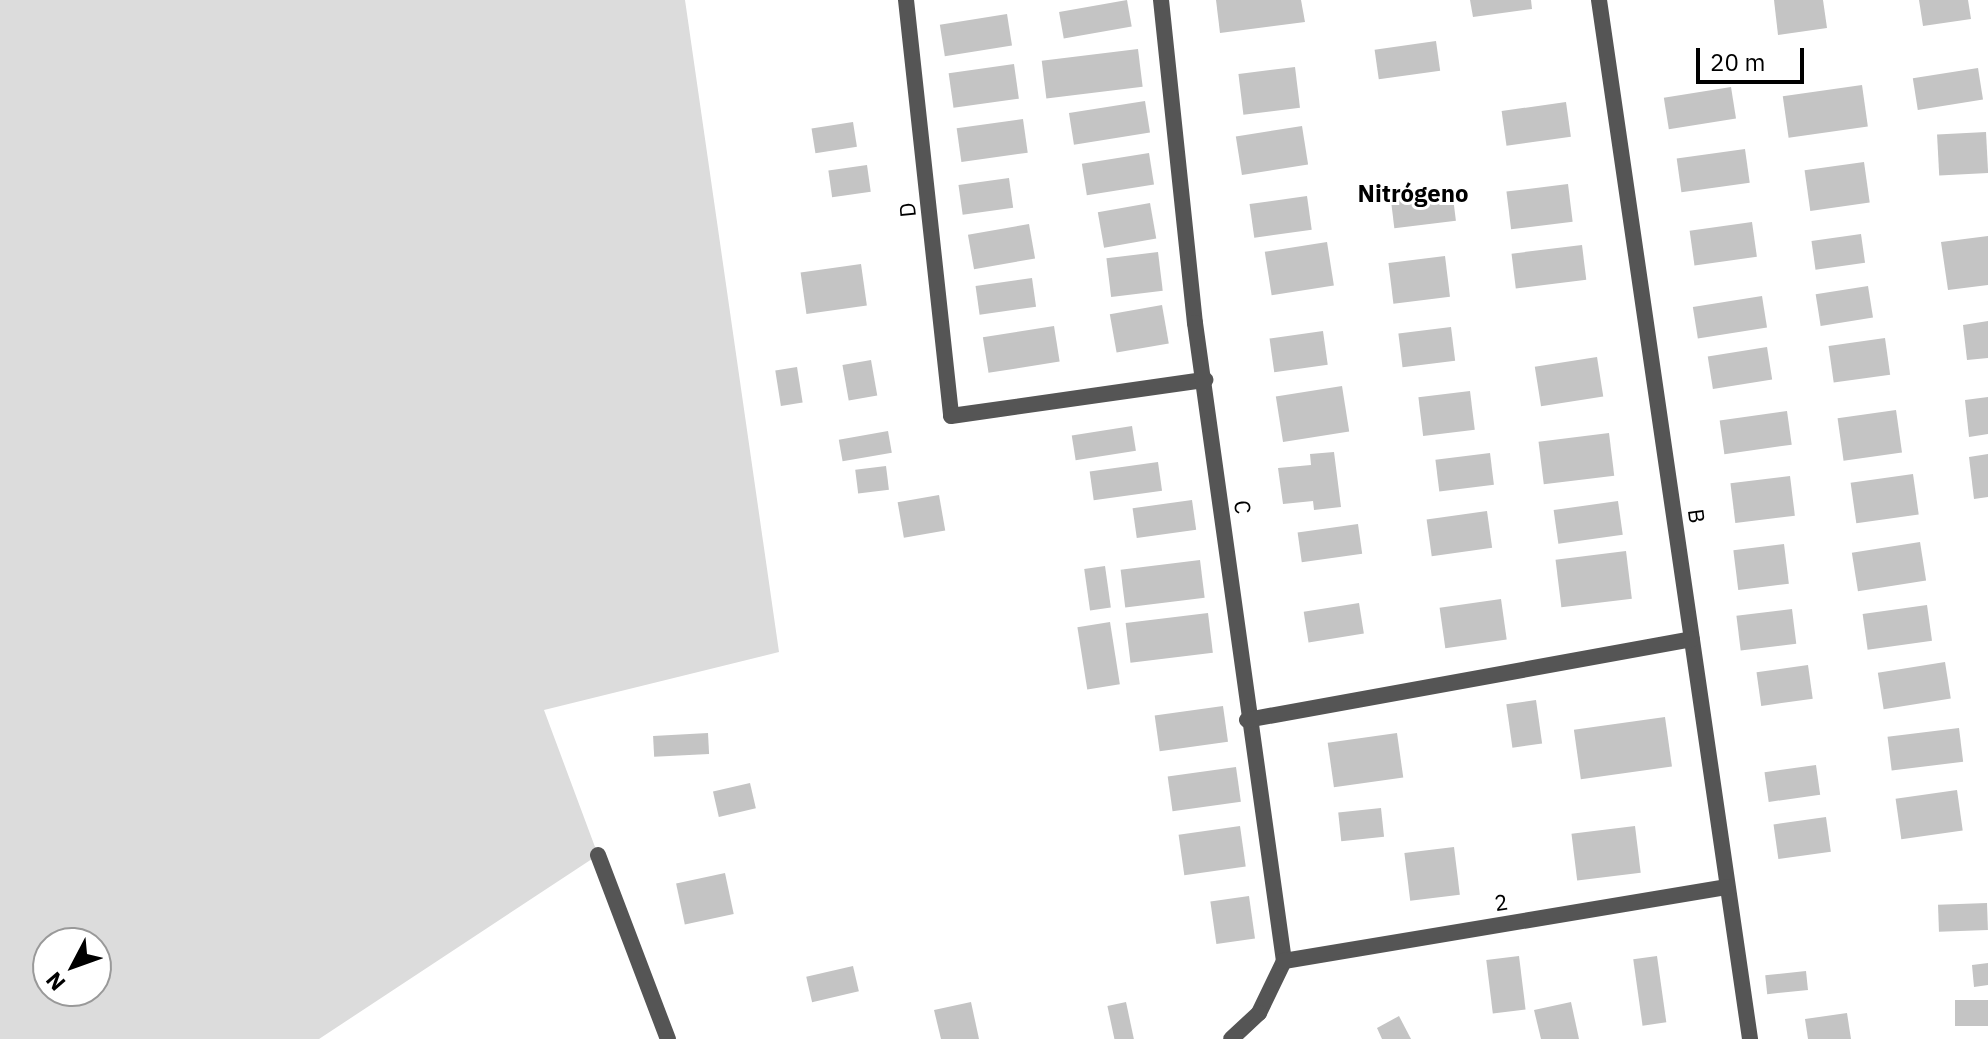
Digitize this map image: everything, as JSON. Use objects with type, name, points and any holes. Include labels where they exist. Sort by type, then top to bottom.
[{"type":"street","name":"D","points":[[906,0],[951,416],[1205,380]]},
{"type":"street","name":"C","points":[[1161,0],[1247,720],[1284,961]]},
{"type":"street","name":"B","points":[[1599,0],[1750,1039]]},
{"type":"street","points":[[1247,720],[1692,639]]},
{"type":"street","points":[[598,855],[668,1039]]},
{"type":"street","name":"2","points":[[1284,961],[1726,887]]},
{"type":"street","points":[[1231,1039],[1259,1013],[1284,961]]},
{"type":"shaded area","points":[[0,0],[685,0],[779,652],[544,710],[598,855],[319,1039],[0,1039]]},
{"type":"building","points":[[1127,0],[1132,27],[1064,39],[1059,12]]},
{"type":"building","points":[[1216,0],[1301,0],[1305,22],[1220,33]]},
{"type":"building","points":[[1470,0],[1531,0],[1532,9],[1473,17]]},
{"type":"building","points":[[1774,0],[1823,0],[1827,28],[1778,35]]},
{"type":"building","points":[[1919,0],[1968,0],[1971,19],[1923,26]]},
{"type":"building","points":[[1007,14],[1012,46],[945,56],[940,25]]},
{"type":"building","points":[[1436,41],[1440,71],[1379,79],[1375,50]]},
{"type":"building","points":[[1138,49],[1143,87],[1046,99],[1042,61]]},
{"type":"building","points":[[1014,64],[1019,99],[954,108],[949,73]]},
{"type":"building","points":[[1295,67],[1300,108],[1243,115],[1238,74]]},
{"type":"building","points":[[1978,68],[1983,100],[1918,110],[1913,78]]},
{"type":"building","points":[[1862,85],[1868,127],[1789,138],[1783,96]]},
{"type":"building","points":[[1731,87],[1736,119],[1669,129],[1664,98]]},
{"type":"building","points":[[1145,101],[1150,133],[1074,145],[1069,113]]},
{"type":"building","points":[[1566,102],[1571,137],[1507,146],[1502,111]]},
{"type":"building","points":[[1023,119],[1028,153],[961,162],[957,128]]},
{"type":"building","points":[[853,122],[857,147],[815,153],[812,129]]},
{"type":"building","points":[[1302,126],[1308,165],[1242,175],[1236,136]]},
{"type":"building","points":[[1986,132],[1988,173],[1939,176],[1937,135]]},
{"type":"building","points":[[1745,149],[1750,183],[1681,192],[1677,159]]},
{"type":"building","points":[[1149,153],[1154,185],[1087,195],[1082,164]]},
{"type":"building","points":[[1864,162],[1870,203],[1810,211],[1805,170]]},
{"type":"building","points":[[867,165],[871,192],[832,197],[828,170]]},
{"type":"building","points":[[1009,178],[1013,208],[963,215],[958,185]]},
{"type":"building","points":[[1568,184],[1573,222],[1511,229],[1506,192]]},
{"type":"building","points":[[1452,189],[1456,221],[1394,228],[1390,197]]},
{"type":"building","points":[[1307,196],[1312,230],[1254,238],[1250,204]]},
{"type":"building","points":[[1150,203],[1156,238],[1104,248],[1098,212]]},
{"type":"building","points":[[1752,222],[1757,257],[1694,265],[1690,231]]},
{"type":"building","points":[[1029,224],[1035,258],[974,269],[968,235]]},
{"type":"building","points":[[1861,234],[1865,263],[1816,270],[1811,241]]},
{"type":"building","points":[[1988,236],[1988,285],[1948,290],[1941,242]]},
{"type":"building","points":[[1327,242],[1334,285],[1272,295],[1265,252]]},
{"type":"building","points":[[1582,245],[1586,280],[1516,288],[1512,254]]},
{"type":"building","points":[[1158,252],[1163,291],[1111,297],[1106,258]]},
{"type":"building","points":[[1445,256],[1450,297],[1393,304],[1388,263]]},
{"type":"building","points":[[861,264],[867,306],[806,314],[801,272]]},
{"type":"building","points":[[1032,278],[1036,307],[980,315],[976,286]]},
{"type":"building","points":[[1868,286],[1873,318],[1821,326],[1816,294]]},
{"type":"building","points":[[1762,296],[1767,328],[1698,339],[1693,307]]},
{"type":"building","points":[[1162,305],[1169,343],[1117,353],[1110,314]]},
{"type":"building","points":[[1988,321],[1988,358],[1967,360],[1963,325]]},
{"type":"building","points":[[1054,326],[1060,362],[989,373],[983,337]]},
{"type":"building","points":[[1451,327],[1455,361],[1403,367],[1398,333]]},
{"type":"building","points":[[1323,331],[1328,365],[1274,372],[1270,339]]},
{"type":"building","points":[[1885,338],[1890,375],[1834,383],[1829,346]]},
{"type":"building","points":[[1767,347],[1772,380],[1713,389],[1708,356]]},
{"type":"building","points":[[1597,357],[1603,397],[1541,406],[1535,367]]},
{"type":"building","points":[[871,360],[877,395],[849,400],[842,365]]},
{"type":"building","points":[[797,367],[803,403],[781,406],[775,370]]},
{"type":"building","points":[[1342,386],[1349,431],[1283,442],[1276,396]]},
{"type":"building","points":[[1470,391],[1475,430],[1423,436],[1418,397]]},
{"type":"building","points":[[1988,397],[1988,434],[1969,437],[1965,400]]},
{"type":"building","points":[[1896,410],[1902,453],[1844,461],[1838,418]]},
{"type":"building","points":[[1787,411],[1792,445],[1724,454],[1720,420]]},
{"type":"building","points":[[1132,426],[1136,451],[1076,460],[1072,436]]},
{"type":"building","points":[[888,431],[892,453],[843,461],[839,440]]},
{"type":"building","points":[[1609,433],[1614,476],[1544,484],[1539,442]]},
{"type":"building","points":[[1334,452],[1341,507],[1314,510],[1313,501],[1283,504],[1278,468],[1311,465],[1310,454]]},
{"type":"building","points":[[1490,453],[1494,485],[1439,491],[1435,460]]},
{"type":"building","points":[[1988,454],[1988,497],[1974,499],[1969,457]]},
{"type":"building","points":[[1158,462],[1162,491],[1094,500],[1090,472]]},
{"type":"building","points":[[886,466],[889,490],[858,494],[855,470]]},
{"type":"building","points":[[1913,474],[1919,515],[1856,523],[1851,483]]},
{"type":"building","points":[[1790,476],[1795,516],[1735,523],[1730,483]]},
{"type":"building","points":[[939,495],[945,530],[904,538],[898,502]]},
{"type":"building","points":[[1192,500],[1196,530],[1137,538],[1133,508]]},
{"type":"building","points":[[1618,501],[1623,535],[1558,544],[1554,510]]},
{"type":"building","points":[[1487,511],[1492,548],[1432,556],[1427,519]]},
{"type":"building","points":[[1358,524],[1362,554],[1302,562],[1298,532]]},
{"type":"building","points":[[1920,542],[1926,581],[1858,591],[1852,553]]},
{"type":"building","points":[[1784,544],[1789,584],[1738,590],[1733,550]]},
{"type":"building","points":[[1626,551],[1632,599],[1561,607],[1556,560]]},
{"type":"building","points":[[1200,560],[1205,598],[1125,607],[1121,570]]},
{"type":"building","points":[[1105,566],[1111,608],[1090,611],[1084,569]]},
{"type":"building","points":[[1501,599],[1507,640],[1445,648],[1440,608]]},
{"type":"building","points":[[1359,603],[1364,634],[1309,642],[1304,612]]},
{"type":"building","points":[[1927,605],[1932,641],[1868,650],[1863,614]]},
{"type":"building","points":[[1792,609],[1796,644],[1741,651],[1736,616]]},
{"type":"building","points":[[1208,613],[1213,653],[1130,663],[1126,623]]},
{"type":"building","points":[[1110,622],[1120,684],[1087,689],[1077,627]]},
{"type":"building","points":[[1945,662],[1951,699],[1884,709],[1878,673]]},
{"type":"building","points":[[1808,665],[1813,699],[1761,706],[1757,672]]},
{"type":"building","points":[[1536,700],[1542,744],[1512,748],[1506,704]]},
{"type":"building","points":[[1223,706],[1228,742],[1160,751],[1155,716]]},
{"type":"building","points":[[1665,717],[1672,767],[1581,779],[1574,730]]},
{"type":"building","points":[[1959,728],[1963,762],[1892,771],[1888,737]]},
{"type":"building","points":[[708,733],[709,754],[654,757],[653,736]]},
{"type":"building","points":[[1397,733],[1403,778],[1334,787],[1328,743]]},
{"type":"building","points":[[1816,765],[1820,795],[1769,802],[1765,772]]},
{"type":"building","points":[[1236,767],[1241,802],[1173,811],[1168,777]]},
{"type":"building","points":[[750,783],[756,808],[719,817],[713,792]]},
{"type":"building","points":[[1957,790],[1963,831],[1901,839],[1896,799]]},
{"type":"building","points":[[1381,808],[1384,837],[1341,841],[1338,812]]},
{"type":"building","points":[[1826,817],[1831,852],[1778,859],[1774,824]]},
{"type":"building","points":[[1240,826],[1246,867],[1184,875],[1179,835]]},
{"type":"building","points":[[1635,826],[1641,873],[1577,880],[1571,834]]},
{"type":"building","points":[[1454,847],[1460,895],[1410,901],[1404,853]]},
{"type":"building","points":[[725,873],[734,914],[685,924],[676,883]]},
{"type":"building","points":[[1249,896],[1255,939],[1216,944],[1210,901]]},
{"type":"building","points":[[1987,903],[1988,930],[1939,932],[1938,905]]},
{"type":"building","points":[[1519,956],[1526,1010],[1493,1014],[1486,960]]},
{"type":"building","points":[[1657,956],[1666,1022],[1643,1026],[1633,959]]},
{"type":"building","points":[[1988,963],[1988,985],[1974,987],[1972,965]]},
{"type":"building","points":[[853,966],[859,991],[812,1002],[806,977]]},
{"type":"building","points":[[1806,971],[1808,990],[1767,994],[1765,975]]},
{"type":"building","points":[[1955,1000],[1988,1000],[1988,1026],[1955,1026]]},
{"type":"building","points":[[971,1002],[979,1039],[941,1039],[934,1010]]},
{"type":"building","points":[[1126,1002],[1134,1039],[1114,1039],[1107,1006]]},
{"type":"building","points":[[1571,1002],[1579,1039],[1541,1039],[1534,1010]]},
{"type":"building","points":[[1847,1013],[1851,1039],[1808,1039],[1805,1019]]},
{"type":"building","points":[[1399,1016],[1411,1039],[1382,1039],[1377,1028]]},
{"type":"district","name":"Nitrógeno","points":[[1413,194]]}]
